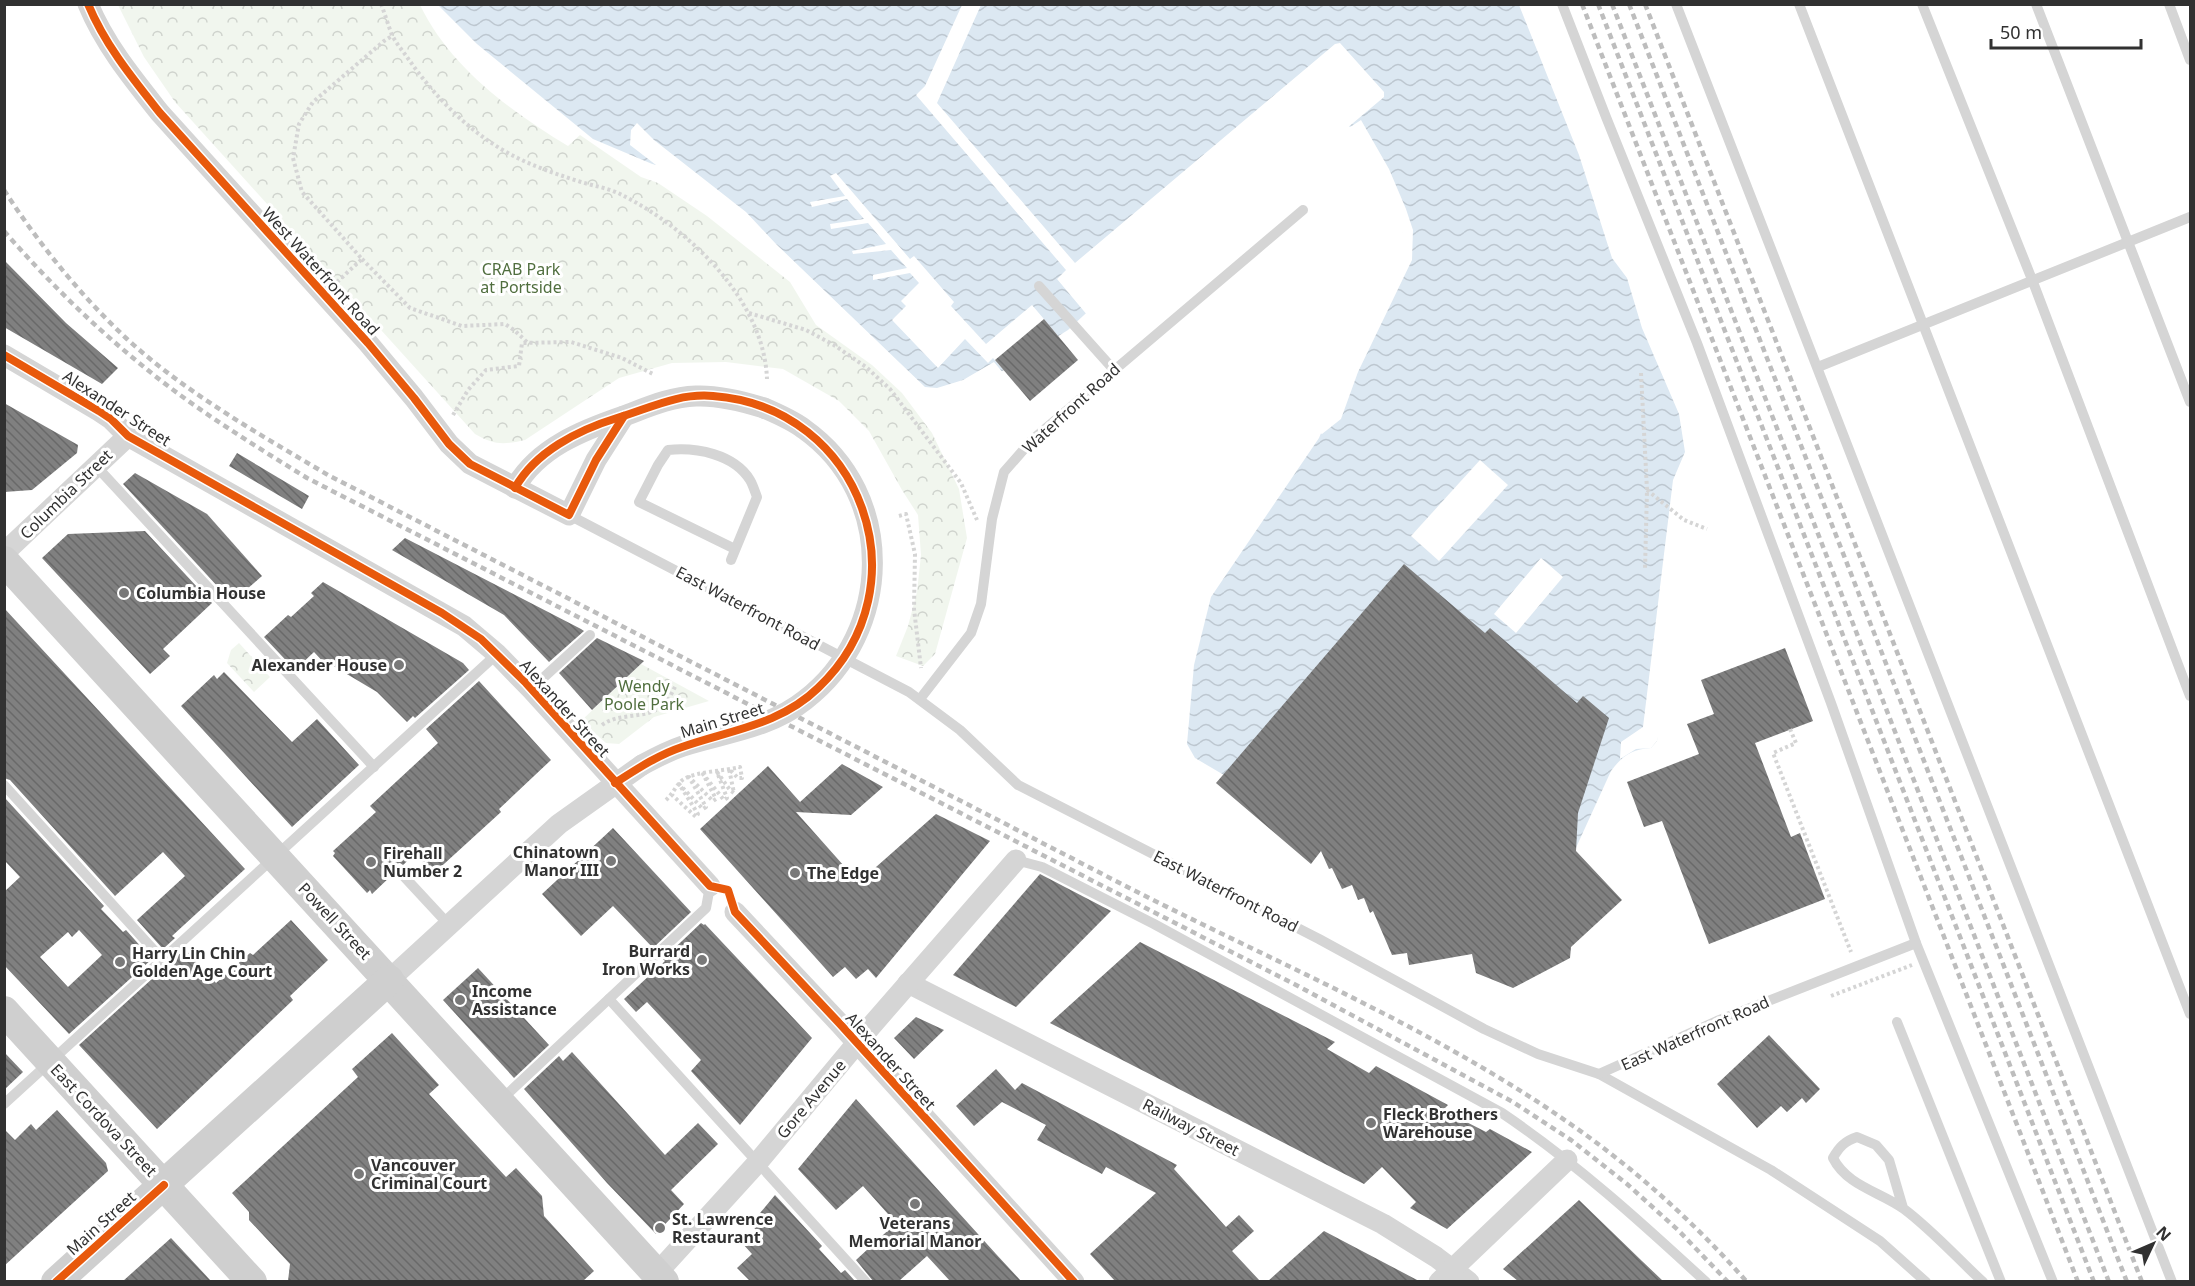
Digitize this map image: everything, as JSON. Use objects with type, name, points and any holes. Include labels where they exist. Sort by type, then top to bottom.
[{"type":"main road","name":"Powell Street","points":[[4,561],[389,980],[657,1279]]},
{"type":"main road","name":"Main Street","points":[[56,1281],[389,980]]},
{"type":"main road","name":"East Cordova Street","points":[[4,1011],[252,1281]]},
{"type":"street","name":"West Waterfront Road","points":[[88,4],[108,44],[160,113],[368,342],[449,444],[470,464],[569,515]]},
{"type":"street","name":"Alexander Street","points":[[4,355],[76,396],[111,419],[128,435],[464,626],[497,654],[531,689],[710,886]]},
{"type":"street","name":"Main Street","points":[[389,980],[559,824],[615,783],[662,754],[759,724],[793,708],[817,689],[840,664],[863,621],[871,589],[873,554],[865,512],[858,495],[846,474],[822,444],[805,429],[764,408],[723,398],[698,396],[666,400],[597,424],[557,446],[522,476],[515,488]]},
{"type":"street","points":[[569,515],[596,460],[624,416]]},
{"type":"street","name":"Columbia Street","points":[[4,553],[128,435]]},
{"type":"street","name":"Gore Avenue","points":[[657,1279],[908,983],[1016,860]]},
{"type":"street","name":"Alexander Street","points":[[735,912],[1074,1281]]},
{"type":"street","name":"Railway Street","points":[[908,983],[1383,1224],[1453,1277]]},
{"type":"street","points":[[1453,1277],[1568,1160]]},
{"type":"lane","points":[[1562,4],[1697,343],[1831,703],[1916,943],[2053,1281]]},
{"type":"lane","points":[[1676,4],[2172,1281]]},
{"type":"lane","points":[[1799,4],[2190,1014]]},
{"type":"lane","points":[[1922,4],[2033,282],[2190,696]]},
{"type":"lane","points":[[2036,4],[2190,402]]},
{"type":"lane","points":[[2169,4],[2190,60]]},
{"type":"lane","name":"Waterfront Road","points":[[920,699],[971,633],[981,604],[988,545],[1004,472],[1032,440],[1303,210]]},
{"type":"lane","points":[[1818,367],[2190,217]]},
{"type":"lane","points":[[1040,286],[1114,370]]},
{"type":"lane","points":[[730,560],[735,549],[757,497],[750,479],[737,467],[713,452],[686,448],[668,450],[657,465],[639,502],[735,549]]},
{"type":"lane","points":[[96,466],[374,767]]},
{"type":"lane","name":"East Waterfront Road","points":[[569,515],[920,699],[960,730],[1018,785],[1319,939],[1484,1029],[1538,1054],[1599,1074],[1717,1021],[1916,943]]},
{"type":"lane","points":[[531,689],[590,635]]},
{"type":"lane","points":[[4,1104],[497,654]]},
{"type":"lane","points":[[4,786],[162,959]]},
{"type":"lane","points":[[1016,860],[1042,867],[1154,924],[1502,1113],[1568,1160],[1706,1281]]},
{"type":"lane","points":[[398,870],[448,925]]},
{"type":"lane","points":[[499,1101],[706,908],[710,886]]},
{"type":"lane","points":[[609,999],[866,1281]]},
{"type":"lane","points":[[1896,1022],[2001,1281]]},
{"type":"lane","points":[[1599,1074],[1770,1170],[1880,1241],[1926,1281]]},
{"type":"lane","points":[[1903,1208],[1888,1160],[1876,1145],[1857,1137],[1838,1148],[1833,1158],[1839,1169],[1873,1193],[1903,1208],[1983,1281]]},
{"type":"path","points":[[381,4],[392,36],[427,85],[467,124],[501,149],[542,170],[618,193],[662,218],[696,246],[721,273],[749,313],[766,360],[767,379]]},
{"type":"path","points":[[392,36],[313,102],[299,124],[293,158],[302,192],[410,308],[462,326],[505,324],[522,336],[527,343]]},
{"type":"path","points":[[335,284],[362,259]]},
{"type":"path","points":[[749,313],[806,330],[834,345],[866,367],[890,389],[961,483],[988,545]]},
{"type":"path","points":[[453,415],[468,390],[486,370],[519,366],[522,343],[571,342],[622,358],[653,374]]},
{"type":"path","points":[[1641,373],[1647,490],[1645,569]]},
{"type":"path","points":[[1647,490],[1684,520],[1707,529]]},
{"type":"path","points":[[899,516],[906,514],[915,554],[914,609],[921,668]]},
{"type":"path","points":[[602,725],[610,719],[653,711],[662,706],[676,685]]},
{"type":"path","points":[[1790,729],[1796,743],[1773,753],[1863,984]]},
{"type":"path","points":[[666,800],[685,778],[703,774],[729,770],[735,793],[730,790],[717,772]]},
{"type":"path","points":[[703,774],[724,800],[727,798],[717,772]]},
{"type":"path","points":[[690,777],[713,801],[716,799],[703,774]]},
{"type":"path","points":[[679,784],[703,809],[706,807],[690,777]]},
{"type":"path","points":[[672,795],[696,816],[698,814],[679,784]]},
{"type":"path","points":[[1831,996],[1912,964]]},
{"type":"green space","name":"CRAB Park at Portside","points":[[118,5],[420,5],[448,48],[465,68],[525,118],[568,146],[580,135],[641,177],[658,183],[707,216],[790,282],[816,325],[872,365],[902,393],[932,433],[959,489],[967,538],[935,654],[923,666],[896,656],[908,626],[917,592],[921,555],[918,515],[869,431],[839,401],[783,369],[726,362],[672,363],[619,378],[525,440],[499,443],[475,434],[175,102],[144,57]]},
{"type":"green space","points":[[239,643],[270,677],[254,692],[227,663],[231,650]]},
{"type":"green space","name":"Wendy Poole Park","points":[[641,664],[709,701],[654,717],[619,744],[606,743],[581,721]]},
{"type":"water","points":[[438,5],[1530,5],[1693,429],[1657,741],[1651,748],[1628,754],[1611,771],[1559,885],[1496,935],[1195,758],[1187,744],[1194,665],[1211,597],[1319,438],[1356,349],[1405,265],[1402,217],[1350,127],[1326,114],[1296,117],[1068,330],[993,377],[932,394],[884,354],[717,202],[657,166],[593,139],[477,44]]},
{"type":"pier","points":[[1534,4],[1602,163],[1680,373],[1696,432],[1698,458],[1664,711],[1657,741],[1651,748],[1636,749],[1620,759],[1621,742],[1643,727],[1673,480],[1685,452],[1679,414],[1642,328],[1627,278],[1612,258],[1579,155],[1519,5]]},
{"type":"pier","points":[[962,5],[981,5],[937,103],[1075,263],[1335,44],[1340,43],[1384,92],[1384,97],[1346,129],[1326,117],[1297,119],[1088,316],[1057,279],[1066,270],[916,95],[925,86]]},
{"type":"pier","points":[[1361,120],[1389,169],[1406,209],[1413,230],[1412,260],[1358,372],[1341,419],[1322,434],[1318,432],[1354,348],[1402,264],[1403,237],[1399,218],[1347,129]]},
{"type":"pier","points":[[637,123],[654,140],[746,212],[776,244],[925,387],[937,388],[963,380],[994,362],[1004,374],[994,380],[933,397],[916,393],[882,356],[715,205],[656,168],[643,163],[656,165],[630,145],[631,130]]},
{"type":"pier","points":[[836,173],[910,259],[914,256],[954,302],[951,306],[986,344],[1032,305],[1060,338],[1006,373],[993,358],[988,363],[965,339],[938,368],[892,320],[906,306],[901,301],[919,283],[910,273],[873,280],[873,275],[907,268],[891,250],[853,254],[852,251],[886,244],[868,223],[831,229],[830,224],[864,219],[847,199],[812,207],[810,202],[845,196],[830,176]]},
{"type":"pier","points":[[1480,460],[1508,485],[1439,561],[1411,536]]},
{"type":"pier","points":[[1541,558],[1563,577],[1516,633],[1494,614]]},
{"type":"building","points":[[4,260],[66,323],[118,368],[102,384],[4,327]]},
{"type":"building","points":[[1044,319],[1078,360],[1030,401],[995,360]]},
{"type":"building","points":[[4,403],[78,445],[77,453],[32,490],[4,492]]},
{"type":"building","points":[[237,453],[309,496],[302,509],[229,466]]},
{"type":"building","points":[[135,473],[207,514],[262,576],[232,602],[123,484]]},
{"type":"building","name":"Columbia House","points":[[145,531],[212,603],[163,649],[170,656],[150,674],[42,558],[68,534]]},
{"type":"building","points":[[405,538],[584,631],[549,662],[504,615],[392,550]]},
{"type":"building","points":[[1404,564],[1485,633],[1490,628],[1577,703],[1583,696],[1609,718],[1578,813],[1576,851],[1622,900],[1571,947],[1570,958],[1513,988],[1476,973],[1472,954],[1409,965],[1407,953],[1392,955],[1373,911],[1370,913],[1364,898],[1358,900],[1352,885],[1342,889],[1321,851],[1311,864],[1216,783]]},
{"type":"building","name":"Alexander House","points":[[323,582],[463,663],[469,670],[415,718],[413,716],[407,722],[377,692],[330,664],[327,666],[314,652],[295,670],[264,637],[314,596],[311,593]]},
{"type":"building","points":[[4,608],[245,869],[172,936],[175,938],[163,949],[137,920],[185,876],[163,852],[115,896],[10,780],[4,778]]},
{"type":"building","points":[[597,638],[644,661],[592,710],[559,673]]},
{"type":"building","points":[[1785,648],[1813,721],[1755,743],[1791,837],[1800,833],[1825,899],[1709,944],[1662,821],[1644,827],[1627,782],[1699,754],[1687,724],[1714,714],[1701,680]]},
{"type":"building","points":[[224,672],[292,742],[317,719],[359,765],[292,827],[181,706],[214,675],[217,679]]},
{"type":"building","points":[[479,681],[551,760],[499,809],[501,812],[433,874],[415,854],[403,865],[393,864],[392,875],[372,894],[370,890],[367,893],[333,856],[335,853],[333,851],[376,812],[370,806],[438,743],[426,729]]},
{"type":"building","name":"The Edge","points":[[842,764],[883,787],[851,815],[796,812],[852,875],[867,875],[936,814],[990,841],[876,978],[868,969],[856,979],[845,967],[833,977],[700,829],[768,766],[800,802]]},
{"type":"building","points":[[4,797],[104,906],[101,909],[123,932],[126,930],[152,959],[69,1034],[4,965],[4,892],[20,877],[4,860]],"holes":[[[79,930],[102,955],[68,987],[40,957],[68,932],[72,937]]]},
{"type":"building","name":"Chinatown Manor III","points":[[613,828],[691,912],[653,948],[613,906],[581,936],[542,894]]},
{"type":"building","points":[[1040,874],[1111,911],[1016,1007],[953,975]]},
{"type":"building","points":[[291,920],[328,960],[290,996],[293,1000],[157,1129],[79,1045],[185,949],[216,983],[250,953],[253,955]]},
{"type":"building","points":[[701,923],[705,924],[812,1038],[740,1125],[691,1071],[701,1060],[647,1002],[636,1012],[624,999]]},
{"type":"building","points":[[1140,942],[1335,1042],[1327,1049],[1369,1073],[1376,1066],[1448,1105],[1443,1110],[1486,1132],[1490,1129],[1532,1152],[1447,1229],[1410,1208],[1416,1202],[1382,1167],[1364,1184],[1050,1023]]},
{"type":"building","points":[[478,968],[549,1045],[514,1078],[443,1000]]},
{"type":"building","points":[[916,1017],[944,1030],[914,1059],[894,1038]]},
{"type":"building","name":"Vancouver Criminal Court","points":[[392,1033],[439,1085],[429,1094],[506,1177],[516,1168],[542,1196],[544,1216],[594,1271],[583,1281],[288,1281],[290,1264],[249,1220],[249,1212],[232,1193],[358,1077],[352,1069]]},
{"type":"building","points":[[1769,1035],[1820,1089],[1806,1103],[1802,1098],[1787,1112],[1781,1106],[1757,1128],[1717,1084]]},
{"type":"building","points":[[4,1052],[23,1072],[4,1090]]},
{"type":"building","points":[[572,1052],[665,1155],[698,1123],[718,1144],[671,1190],[684,1204],[656,1234],[607,1183],[524,1089],[559,1056],[563,1061]]},
{"type":"building","points":[[996,1069],[1015,1090],[1022,1083],[1177,1165],[1174,1169],[1226,1227],[1239,1215],[1254,1231],[1232,1251],[1260,1281],[1115,1281],[1090,1254],[1156,1193],[1106,1167],[1102,1174],[1037,1140],[1046,1125],[1002,1102],[974,1126],[956,1106]]},
{"type":"building","points":[[856,1099],[1021,1281],[950,1281],[927,1256],[899,1281],[873,1281],[856,1260],[896,1223],[863,1186],[836,1210],[798,1169]]},
{"type":"building","points":[[57,1110],[106,1163],[108,1171],[4,1266],[4,1129],[15,1140],[31,1124],[36,1130]]},
{"type":"building","points":[[775,1195],[822,1246],[819,1249],[841,1273],[845,1270],[855,1281],[750,1281],[737,1268],[752,1254],[742,1243],[756,1230],[751,1224]]},
{"type":"building","points":[[1579,1200],[1663,1281],[1518,1281],[1503,1269]]},
{"type":"building","points":[[1324,1231],[1419,1281],[1268,1281]]},
{"type":"building","points":[[171,1238],[211,1281],[123,1281]]},
{"type":"railway","points":[[1582,4],[2078,1282]]},
{"type":"railway","points":[[1598,4],[2094,1282]]},
{"type":"railway","points":[[1612,4],[2109,1282]]},
{"type":"railway","points":[[1629,4],[2127,1282]]},
{"type":"railway","points":[[1645,4],[2142,1282]]},
{"type":"railway","points":[[4,190],[31,230],[61,268],[127,339],[198,395],[250,428],[328,475],[1112,879],[1402,1023],[1459,1054],[1515,1087],[1617,1158],[1685,1217],[1747,1282]]},
{"type":"railway","points":[[4,231],[68,300],[138,362],[199,409],[307,478],[1296,985],[1513,1102],[1571,1140],[1627,1184],[1678,1230],[1728,1282]]},
{"type":"cycle path","points":[[88,4],[111,48],[160,113],[368,343],[449,444],[470,464],[569,515],[596,460],[624,416]]},
{"type":"cycle path","points":[[4,355],[99,411],[128,436],[442,613],[481,639],[526,683],[710,886],[728,890],[735,912],[1074,1282]]},
{"type":"cycle path","points":[[515,488],[524,475],[546,453],[587,429],[676,399],[713,396],[765,408],[807,432],[840,466],[862,508],[872,554],[868,601],[851,647],[818,688],[803,700],[771,718],[673,750],[615,783]]},
{"type":"cycle path","points":[[56,1282],[164,1185]]},
{"type":"place","name":"Columbia House","points":[[124,593]]},
{"type":"place","name":"Alexander House","points":[[399,665]]},
{"type":"place","name":"Chinatown Manor III","points":[[611,861]]},
{"type":"place","name":"Firehall Number 2","points":[[371,862]]},
{"type":"place","name":"The Edge","points":[[795,873]]},
{"type":"place","name":"Burrard Iron Works","points":[[702,960]]},
{"type":"place","name":"Harry Lin Chin Golden Age Court","points":[[120,962]]},
{"type":"place","name":"Income Assistance","points":[[460,1000]]},
{"type":"place","name":"Fleck Brothers Warehouse","points":[[1371,1123]]},
{"type":"place","name":"Vancouver Criminal Court","points":[[359,1174]]},
{"type":"place","name":"Veterans Memorial Manor","points":[[915,1204]]},
{"type":"place","name":"St. Lawrence Restaurant","points":[[660,1228]]}]
